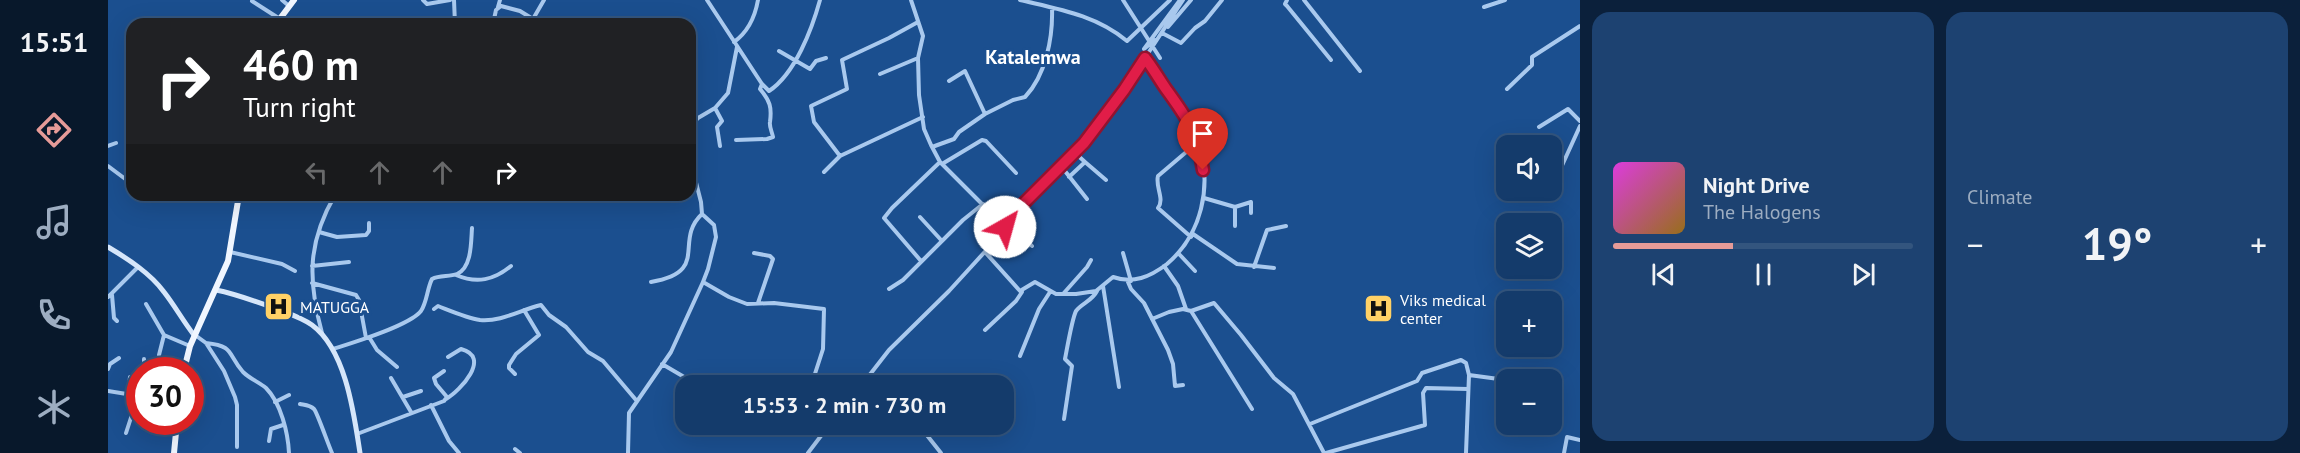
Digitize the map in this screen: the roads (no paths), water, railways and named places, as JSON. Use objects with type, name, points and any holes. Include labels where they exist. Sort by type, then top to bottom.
[{"type":"main road","points":[[280,18],[291,3]]},
{"type":"main road","points":[[187,357],[194,335],[216,290],[230,252],[238,201]]},
{"type":"main road","points":[[174,453],[176,435]]},
{"type":"street","points":[[252,0],[274,18]]},
{"type":"street","points":[[282,0],[291,3]]},
{"type":"street","points":[[423,0],[427,4],[452,0],[454,18]]},
{"type":"street","points":[[495,18],[500,0]]},
{"type":"street","points":[[534,18],[544,0]]},
{"type":"street","points":[[707,0],[767,90],[771,90],[795,60],[812,29],[820,0]]},
{"type":"street","points":[[696,120],[715,108],[728,93],[735,44],[748,29],[758,0]]},
{"type":"street","points":[[1020,0],[1079,15],[1105,25],[1127,41],[1170,0]]},
{"type":"street","points":[[1123,0],[1160,58]]},
{"type":"street","points":[[1182,0],[1144,49],[1162,33],[1191,0]]},
{"type":"street","points":[[870,375],[889,350],[985,252],[1004,231],[1006,223],[1106,115],[1182,0]]},
{"type":"street","points":[[1162,33],[1180,43],[1205,21],[1222,0]]},
{"type":"street","points":[[1287,0],[1285,4],[1331,60]]},
{"type":"street","points":[[1305,0],[1360,71]]},
{"type":"street","points":[[1484,7],[1504,0]]},
{"type":"street","points":[[913,1],[924,39],[918,58],[919,95],[924,129],[932,147],[941,163],[998,219],[1013,225],[1032,246]]},
{"type":"street","points":[[498,7],[520,11],[531,18]]},
{"type":"street","points":[[932,147],[954,139],[959,132],[985,114],[1013,100],[1022,99],[1029,93],[1046,56],[1051,32],[1052,8]]},
{"type":"street","points":[[840,156],[814,122],[811,106],[849,87],[842,60],[918,22]]},
{"type":"street","points":[[1507,89],[1532,65],[1532,57],[1580,26]]},
{"type":"street","points":[[778,51],[810,69],[816,61],[826,58]]},
{"type":"street","points":[[880,74],[918,58]]},
{"type":"street","points":[[1064,419],[1072,366],[1065,359],[1076,312],[1113,277],[1130,281],[1148,276],[1179,254],[1192,235],[1204,198],[1203,170],[1198,142],[1180,107],[1145,58]]},
{"type":"street","points":[[949,81],[965,71],[985,114]]},
{"type":"street","points":[[736,140],[767,139],[772,136],[770,125],[772,112],[769,101],[760,89],[762,84]]},
{"type":"street","points":[[715,108],[722,121],[717,127],[720,146]]},
{"type":"street","points":[[1539,127],[1568,110],[1580,121]]},
{"type":"street","points":[[824,172],[840,156],[922,117]]},
{"type":"street","points":[[1562,166],[1580,126]]},
{"type":"street","points":[[921,261],[884,218],[892,208],[941,163],[982,140],[986,141],[1016,173]]},
{"type":"street","points":[[1198,142],[1166,169],[1157,180],[1161,202],[1158,208],[1192,235],[1237,264],[1274,268]]},
{"type":"street","points":[[108,146],[116,143]]},
{"type":"street","points":[[1074,152],[1106,180]]},
{"type":"street","points":[[1069,177],[1085,162]]},
{"type":"street","points":[[108,166],[126,180]]},
{"type":"street","points":[[1060,166],[1087,199]]},
{"type":"street","points":[[628,453],[629,413],[671,352],[708,270],[716,229],[713,223],[702,214],[696,182]]},
{"type":"street","points":[[1204,198],[1235,207],[1251,202],[1251,213]]},
{"type":"street","points":[[322,335],[312,297],[312,266],[319,232],[332,201]]},
{"type":"street","points":[[889,289],[903,280],[983,204]]},
{"type":"street","points":[[1235,207],[1235,226]]},
{"type":"street","points":[[651,282],[674,277],[682,271],[694,222],[702,214]]},
{"type":"street","points":[[920,217],[942,241]]},
{"type":"street","points":[[319,232],[337,237],[366,235],[369,231],[369,223]]},
{"type":"street","points":[[1254,267],[1267,230],[1286,226]]},
{"type":"street","points":[[456,275],[461,272],[468,259],[472,228]]},
{"type":"street","points":[[108,247],[138,267],[165,292],[187,328],[206,343],[224,371],[237,402],[237,447]]},
{"type":"street","points":[[230,252],[282,264],[295,271]]},
{"type":"street","points":[[985,252],[1022,292]]},
{"type":"street","points":[[754,253],[770,256],[773,259],[758,303]]},
{"type":"street","points":[[1123,253],[1131,289],[1144,303],[1170,355],[1175,386],[1183,385]]},
{"type":"street","points":[[1179,254],[1195,271]]},
{"type":"street","points":[[1062,295],[1088,267],[1091,260]]},
{"type":"street","points":[[312,266],[349,262]]},
{"type":"street","points":[[333,349],[368,338],[418,314],[432,279],[437,276],[456,275],[471,280],[489,280],[511,266]]},
{"type":"street","points":[[1164,266],[1252,409]]},
{"type":"street","points":[[108,304],[111,297],[138,267]]},
{"type":"street","points":[[703,282],[747,304],[774,303],[824,309],[823,349],[815,375]]},
{"type":"street","points":[[985,330],[1035,282],[1050,292],[1062,295],[1097,290]]},
{"type":"street","points":[[312,284],[356,295],[360,300],[368,338],[376,350],[398,368]]},
{"type":"street","points":[[1103,285],[1119,387]]},
{"type":"street","points":[[216,290],[296,317],[313,326],[322,335],[333,349],[346,387],[360,453]]},
{"type":"street","points":[[1020,356],[1039,309],[1050,292]]},
{"type":"street","points":[[111,297],[114,318],[117,321]]},
{"type":"street","points":[[1152,319],[1169,312],[1189,310],[1214,303],[1274,378],[1293,394],[1325,453],[1425,425],[1423,393],[1426,388],[1468,390]]},
{"type":"street","points":[[146,304],[164,335],[190,346]]},
{"type":"street","points":[[434,309],[438,306],[477,320],[486,320],[538,306],[543,307],[549,315],[566,327],[588,352],[603,362],[636,400]]},
{"type":"street","points":[[515,374],[509,368],[511,360],[539,335],[524,310]]},
{"type":"street","points":[[159,355],[164,335]]},
{"type":"street","points":[[206,343],[229,349],[244,373],[268,390],[283,425],[289,453]]},
{"type":"street","points":[[357,434],[454,395],[474,369],[476,362],[474,356],[461,349],[448,357]]},
{"type":"street","points":[[109,356],[109,367]]},
{"type":"street","points":[[109,367],[119,358]]},
{"type":"street","points":[[1310,424],[1417,381],[1422,373],[1461,360],[1467,363],[1469,375],[1466,453]]},
{"type":"street","points":[[662,364],[680,375]]},
{"type":"street","points":[[444,371],[434,378],[447,397],[445,400]]},
{"type":"street","points":[[1469,375],[1496,379]]},
{"type":"street","points":[[391,378],[411,412]]},
{"type":"street","points":[[108,391],[126,395]]},
{"type":"street","points":[[403,397],[421,391]]},
{"type":"street","points":[[275,402],[289,395]]},
{"type":"street","points":[[300,404],[311,406],[315,411],[332,453]]},
{"type":"street","points":[[431,405],[449,441],[459,453]]},
{"type":"street","points":[[269,441],[271,429],[283,425]]},
{"type":"street","points":[[808,453],[822,435]]},
{"type":"street","points":[[927,435],[941,453]]},
{"type":"street","points":[[1564,453],[1567,437],[1580,440]]},
{"type":"street","points":[[515,449],[520,453]]},
{"type":"place","name":"MATUGGA","points":[[279,307]]},
{"type":"place","name":"Viks medical center","points":[[1379,309]]},
{"type":"district","name":"Katalemwa","points":[[1033,57]]}]
